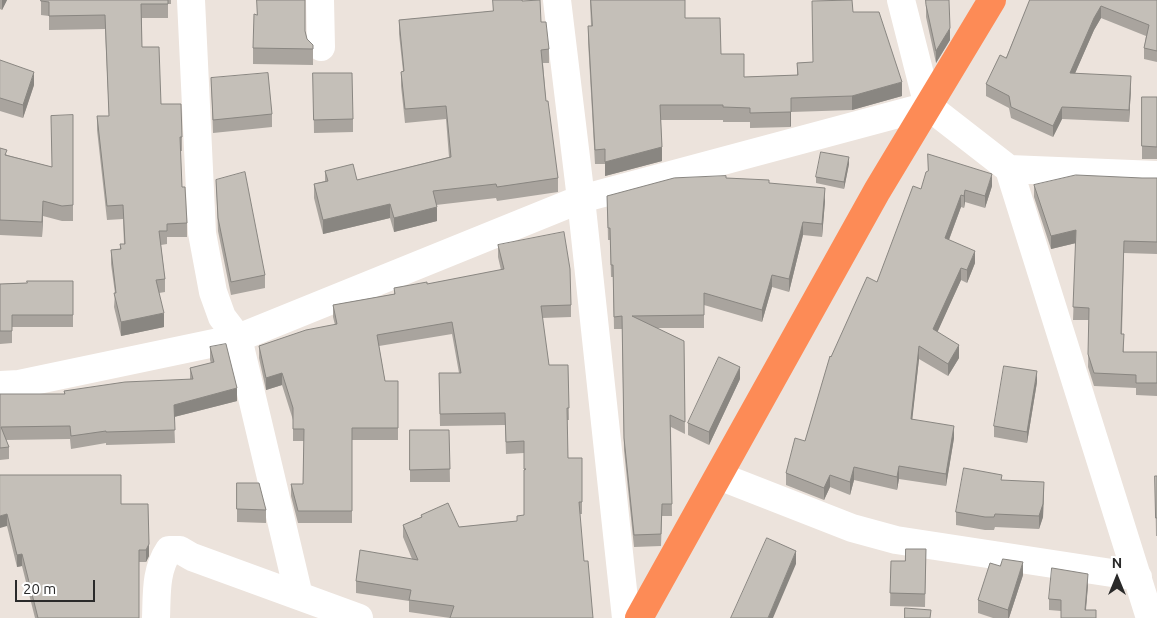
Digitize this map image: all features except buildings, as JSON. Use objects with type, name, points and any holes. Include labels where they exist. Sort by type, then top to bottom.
[{"type":"highway","points":[[639,618],[878,191],[992,0]]},
{"type":"street","points":[[191,0],[202,233],[213,292],[222,317],[238,338],[299,596]]},
{"type":"street","points":[[320,0],[321,47]]},
{"type":"street","points":[[557,0],[581,199],[626,618]]},
{"type":"street","points":[[901,0],[928,106],[1009,169],[1150,618]]},
{"type":"street","points":[[0,385],[19,384],[238,338],[581,199],[928,106]]},
{"type":"street","points":[[1009,169],[1157,175]]},
{"type":"street","points":[[719,476],[852,528],[896,540],[1138,577]]},
{"type":"street","points":[[156,618],[157,584],[162,561],[169,550],[180,550],[192,557],[359,618]]}]
